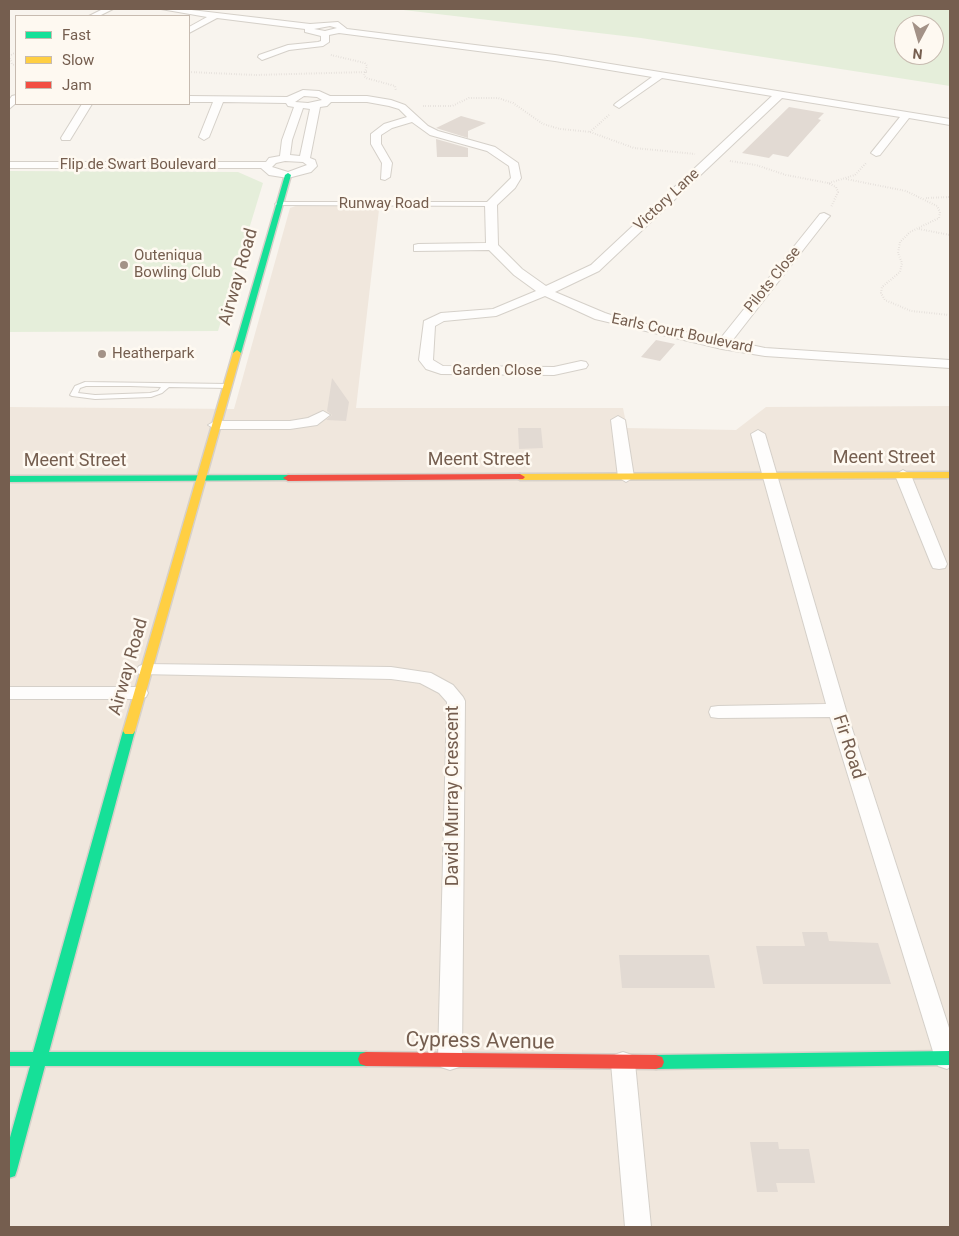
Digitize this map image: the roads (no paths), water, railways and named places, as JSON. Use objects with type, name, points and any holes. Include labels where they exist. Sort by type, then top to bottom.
[{"type":"street","points":[[95,15],[109,9]]},
{"type":"street","points":[[165,9],[310,27],[326,20],[343,28],[342,31]]},
{"type":"street","points":[[190,29],[216,15]]},
{"type":"street","points":[[310,27],[308,30],[310,32],[325,34],[342,31],[555,58],[950,122]]},
{"type":"street","points":[[262,57],[288,48],[320,44],[325,42],[325,34]]},
{"type":"street","points":[[619,105],[659,76]]},
{"type":"street","points":[[190,99],[289,100],[312,89],[325,95],[328,99]]},
{"type":"street","name":"Victory Lane","points":[[546,292],[595,268],[780,95]]},
{"type":"street","points":[[204,137],[220,99]]},
{"type":"street","points":[[289,100],[291,104],[299,106],[316,106],[328,99],[386,102],[402,107],[424,128],[434,133],[492,149],[514,165],[516,178],[512,186],[491,204],[492,246],[418,248]]},
{"type":"street","points":[[66,138],[86,105]]},
{"type":"street","points":[[285,158],[287,140],[299,106]]},
{"type":"street","points":[[305,159],[316,106]]},
{"type":"street","points":[[876,153],[907,115]]},
{"type":"street","points":[[385,177],[387,163],[376,144],[376,134],[388,126],[415,118]]},
{"type":"street","points":[[285,158],[305,159],[311,162],[312,166],[308,170],[288,175],[268,171],[266,165],[285,158]]},
{"type":"street","name":"Flip de Swart Boulevard","points":[[9,165],[266,165]]},
{"type":"street","name":"Airway Road","points":[[9,1170],[41,1059],[145,670],[202,478],[215,425],[228,386],[278,204],[288,175]]},
{"type":"street","name":"Pilots Close","points":[[722,344],[824,216]]},
{"type":"street","name":"Earls Court Boulevard","points":[[492,246],[518,272],[546,292],[600,316],[624,324],[766,352],[950,364]]},
{"type":"street","name":"Garden Close","points":[[546,292],[496,312],[481,315],[446,316],[434,320],[429,324],[426,360],[431,366],[441,370],[455,371],[554,371],[581,365]]},
{"type":"street","points":[[215,425],[290,425],[312,422],[323,416]]},
{"type":"street","points":[[618,420],[626,477]]},
{"type":"street","name":"Fir Road","points":[[758,434],[837,710],[949,1058]]},
{"type":"street","name":"Meent Street","points":[[9,478],[950,475]]},
{"type":"street","points":[[903,476],[939,564]]},
{"type":"street","name":"David Murray Crescent","points":[[145,670],[391,673],[424,677],[446,689],[456,701],[450,1059]]},
{"type":"street","points":[[9,693],[139,692]]},
{"type":"street","points":[[718,712],[837,710]]},
{"type":"street","name":"Cypress Avenue","points":[[9,1059],[450,1059],[623,1063],[949,1058]]},
{"type":"street","points":[[623,1063],[638,1227]]},
{"type":"lane","name":"Runway Road","points":[[278,204],[491,204]]},
{"type":"lane","points":[[167,385],[160,392],[151,395],[95,397],[74,395],[77,387],[85,384],[167,385],[228,386]]},
{"type":"place","name":"Outeniqua Bowling Club","points":[[124,265]]},
{"type":"place","name":"Heatherpark","points":[[102,354]]}]
